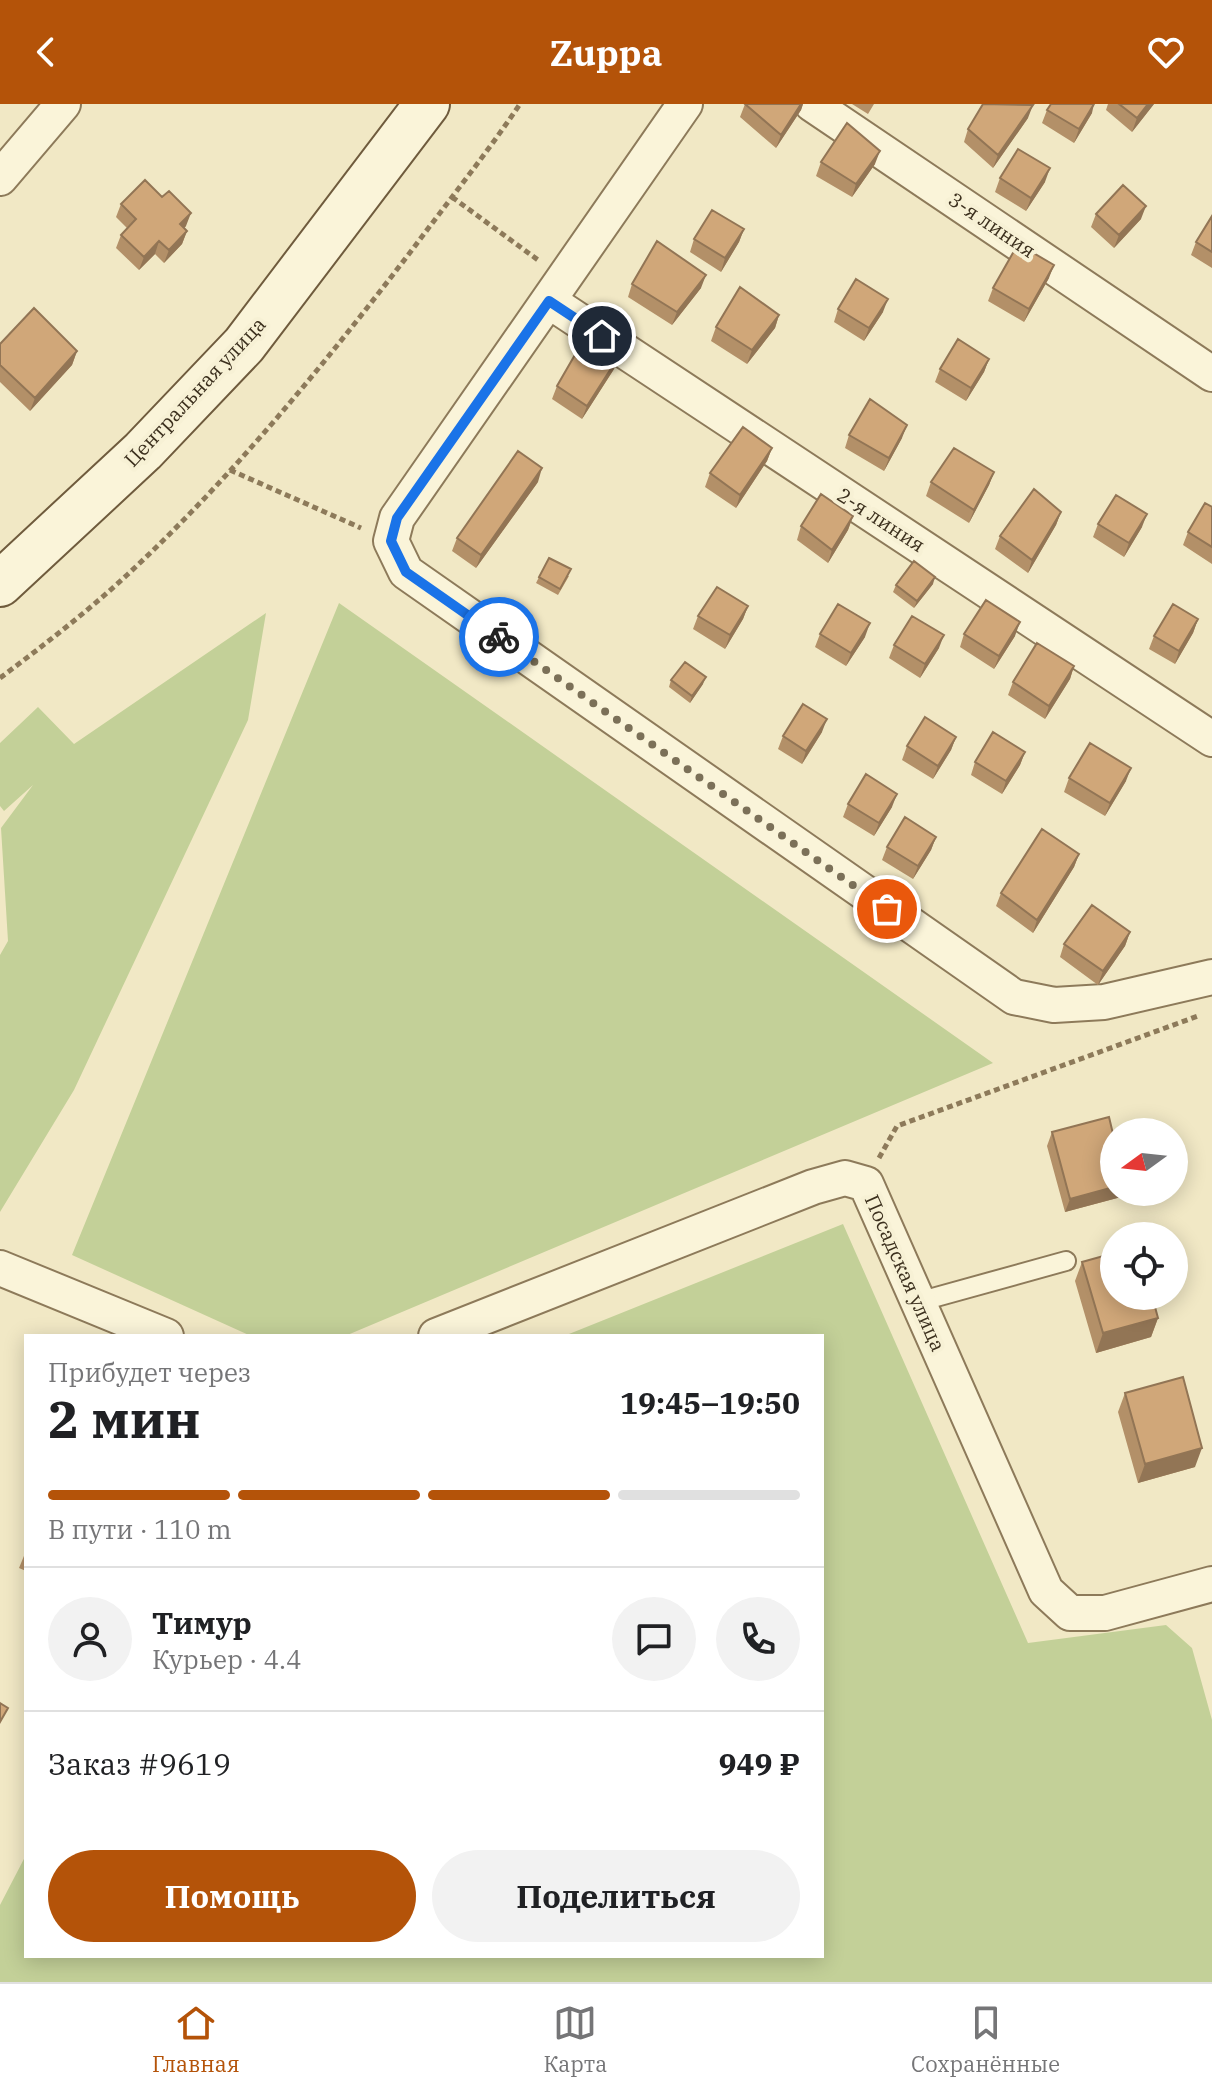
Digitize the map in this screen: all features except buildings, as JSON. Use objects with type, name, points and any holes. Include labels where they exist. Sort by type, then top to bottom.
[{"type":"main road","name":"Центральная улица","points":[[0,584],[143,451],[244,345],[427,104]]},
{"type":"street","points":[[0,178],[63,104]]},
{"type":"street","points":[[685,104],[397,518],[391,541],[406,572],[1014,997],[1054,1005],[1104,1002],[1212,977]]},
{"type":"street","name":"3-я линия","points":[[812,104],[1212,374]]},
{"type":"street","name":"2-я линия","points":[[557,290],[1212,739]]},
{"type":"street","name":"Посадская улица","points":[[441,1334],[813,1187],[845,1178],[866,1184],[1046,1591],[1070,1613],[1105,1613],[1212,1584]]},
{"type":"street","points":[[0,1268],[161,1334]]},
{"type":"lane","points":[[918,1302],[1066,1261]]},
{"type":"path","points":[[0,678],[69,626],[128,574],[230,470],[356,324],[520,104]]},
{"type":"path","points":[[452,196],[557,290]]},
{"type":"path","points":[[230,470],[391,541]]},
{"type":"path","points":[[866,1184],[897,1126],[1182,1021],[1212,1013]]},
{"type":"green space","points":[[339,603],[993,1063],[350,1334],[247,1334],[72,1255]]},
{"type":"green space","points":[[266,613],[248,720],[74,1090],[0,1212],[0,955],[8,941],[1,828],[33,785],[4,811],[0,806],[0,743],[38,707],[74,744]]},
{"type":"green space","points":[[843,1224],[1028,1643],[1166,1625],[1192,1648],[1212,1720],[1212,1982],[0,1982],[0,1905],[24,1859],[24,1958],[824,1958],[824,1334],[569,1334]]},
{"type":"way so far","points":[[499,637],[887,909]]},
{"type":"route","points":[[499,637],[406,572],[391,541],[397,518],[549,301],[602,336]]}]
